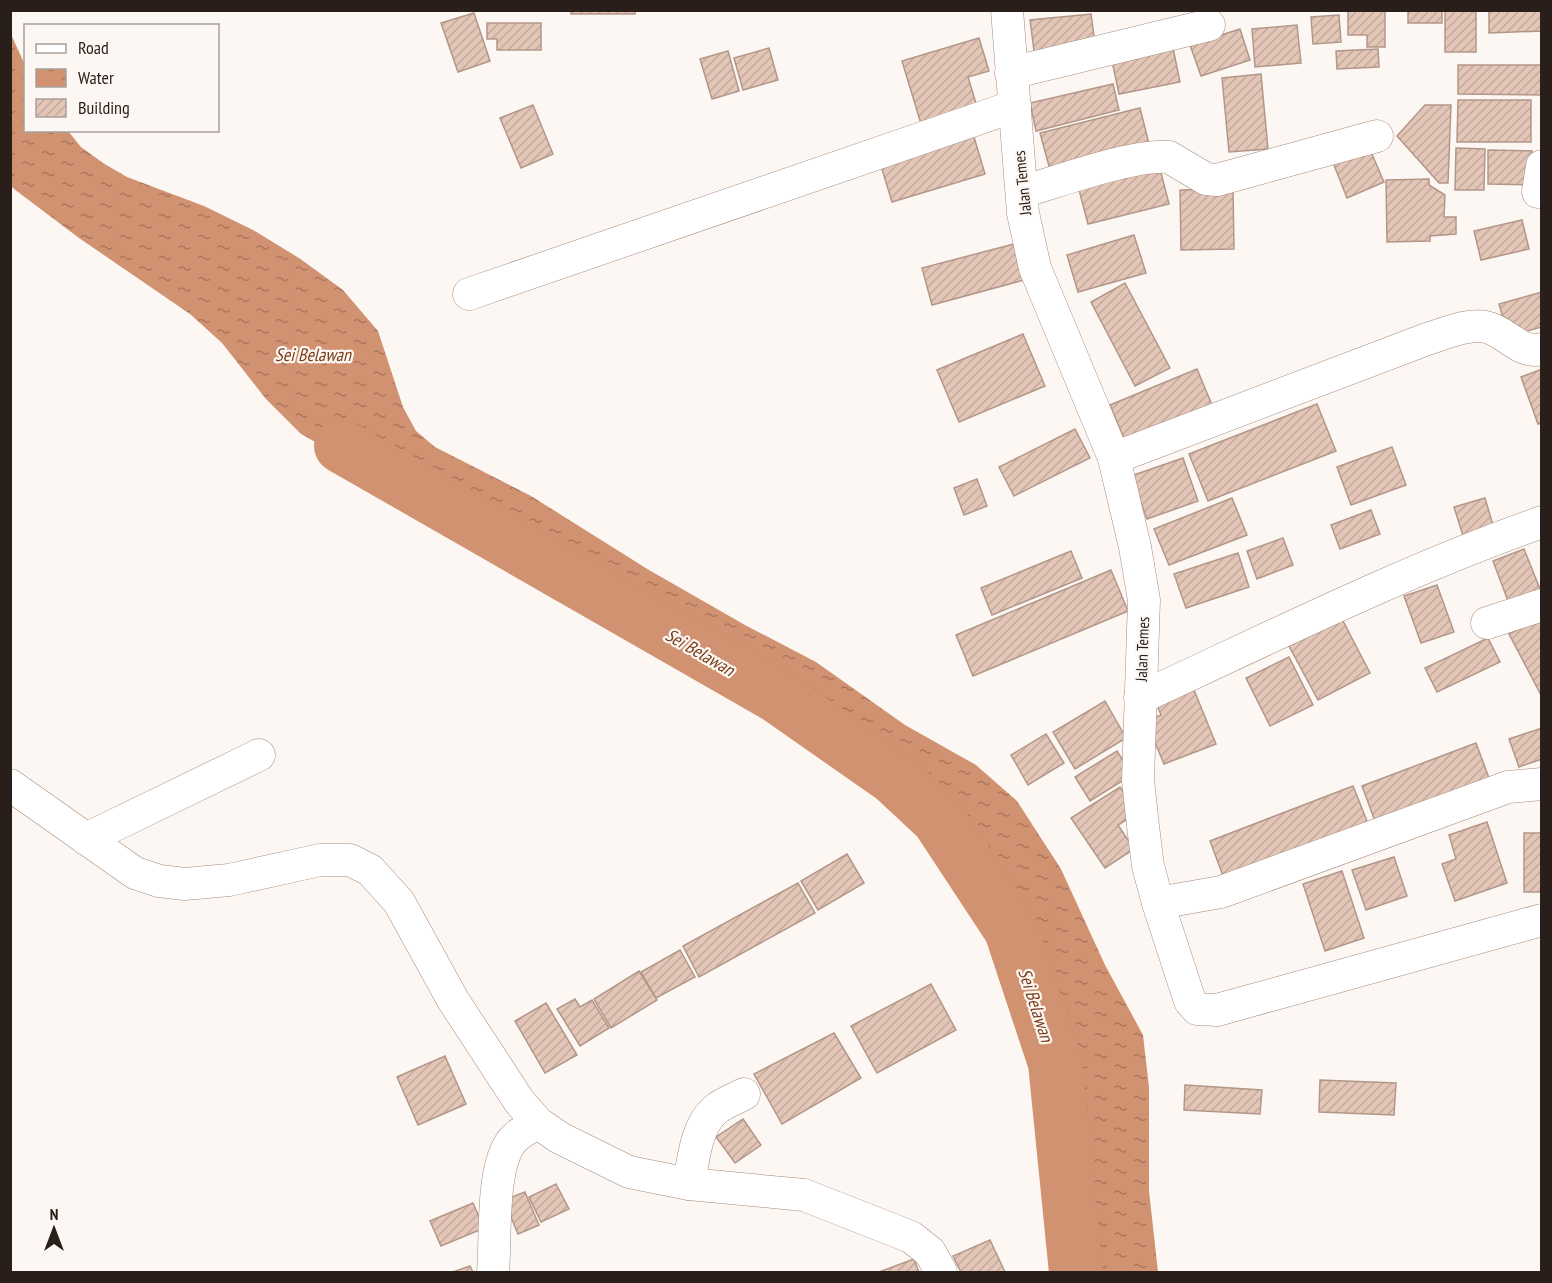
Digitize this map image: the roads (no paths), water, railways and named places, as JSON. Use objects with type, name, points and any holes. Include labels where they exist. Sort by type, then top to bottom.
[{"type":"street","name":"Jalan Temes","points":[[1007,10],[1023,213],[1035,268],[1114,458],[1136,548],[1144,600],[1138,780],[1148,866],[1190,1002],[1197,1010],[1217,1010],[1542,920]]},
{"type":"street","points":[[1011,73],[1209,26]]},
{"type":"street","points":[[469,294],[1015,106]]},
{"type":"street","points":[[1022,192],[1136,160],[1162,156],[1169,157],[1206,179],[1217,180],[1377,136]]},
{"type":"street","points":[[1114,458],[1426,339],[1468,327],[1488,327],[1524,348],[1542,349]]},
{"type":"street","points":[[1140,698],[1361,593],[1461,550],[1542,522]]},
{"type":"street","points":[[1487,623],[1542,605]]},
{"type":"street","points":[[86,839],[259,755]]},
{"type":"street","points":[[1158,903],[1221,892],[1508,787],[1542,784]]},
{"type":"street","points":[[10,785],[135,873],[159,881],[185,884],[229,880],[320,860],[350,860],[370,870],[399,902],[453,999],[519,1101],[538,1123],[583,1151],[629,1172],[689,1184],[804,1194],[911,1237],[930,1252],[941,1272]]},
{"type":"street","points":[[689,1184],[694,1154],[705,1123],[715,1110],[744,1094]]},
{"type":"street","points":[[494,1272],[499,1184],[503,1162],[511,1142],[521,1132],[538,1123]]},
{"type":"water","name":"Sei Belawan","points":[[10,32],[24,63],[24,132],[69,132],[81,147],[127,177],[204,206],[253,230],[299,258],[343,290],[378,331],[403,407],[416,431],[435,447],[531,496],[649,570],[745,625],[816,662],[905,725],[976,765],[1017,801],[1061,869],[1105,965],[1143,1035],[1149,1087],[1149,1191],[1158,1272],[1080,1272],[1064,1094],[1031,963],[981,866],[936,799],[917,780],[858,734],[716,651],[648,607],[576,569],[488,537],[423,490],[324,447],[301,434],[266,399],[222,343],[190,314],[79,238],[10,185]]},
{"type":"waterway","name":"Sei Belawan","points":[[341,446],[777,696],[894,778],[938,819],[1011,930],[1055,1063],[1076,1272]]}]
